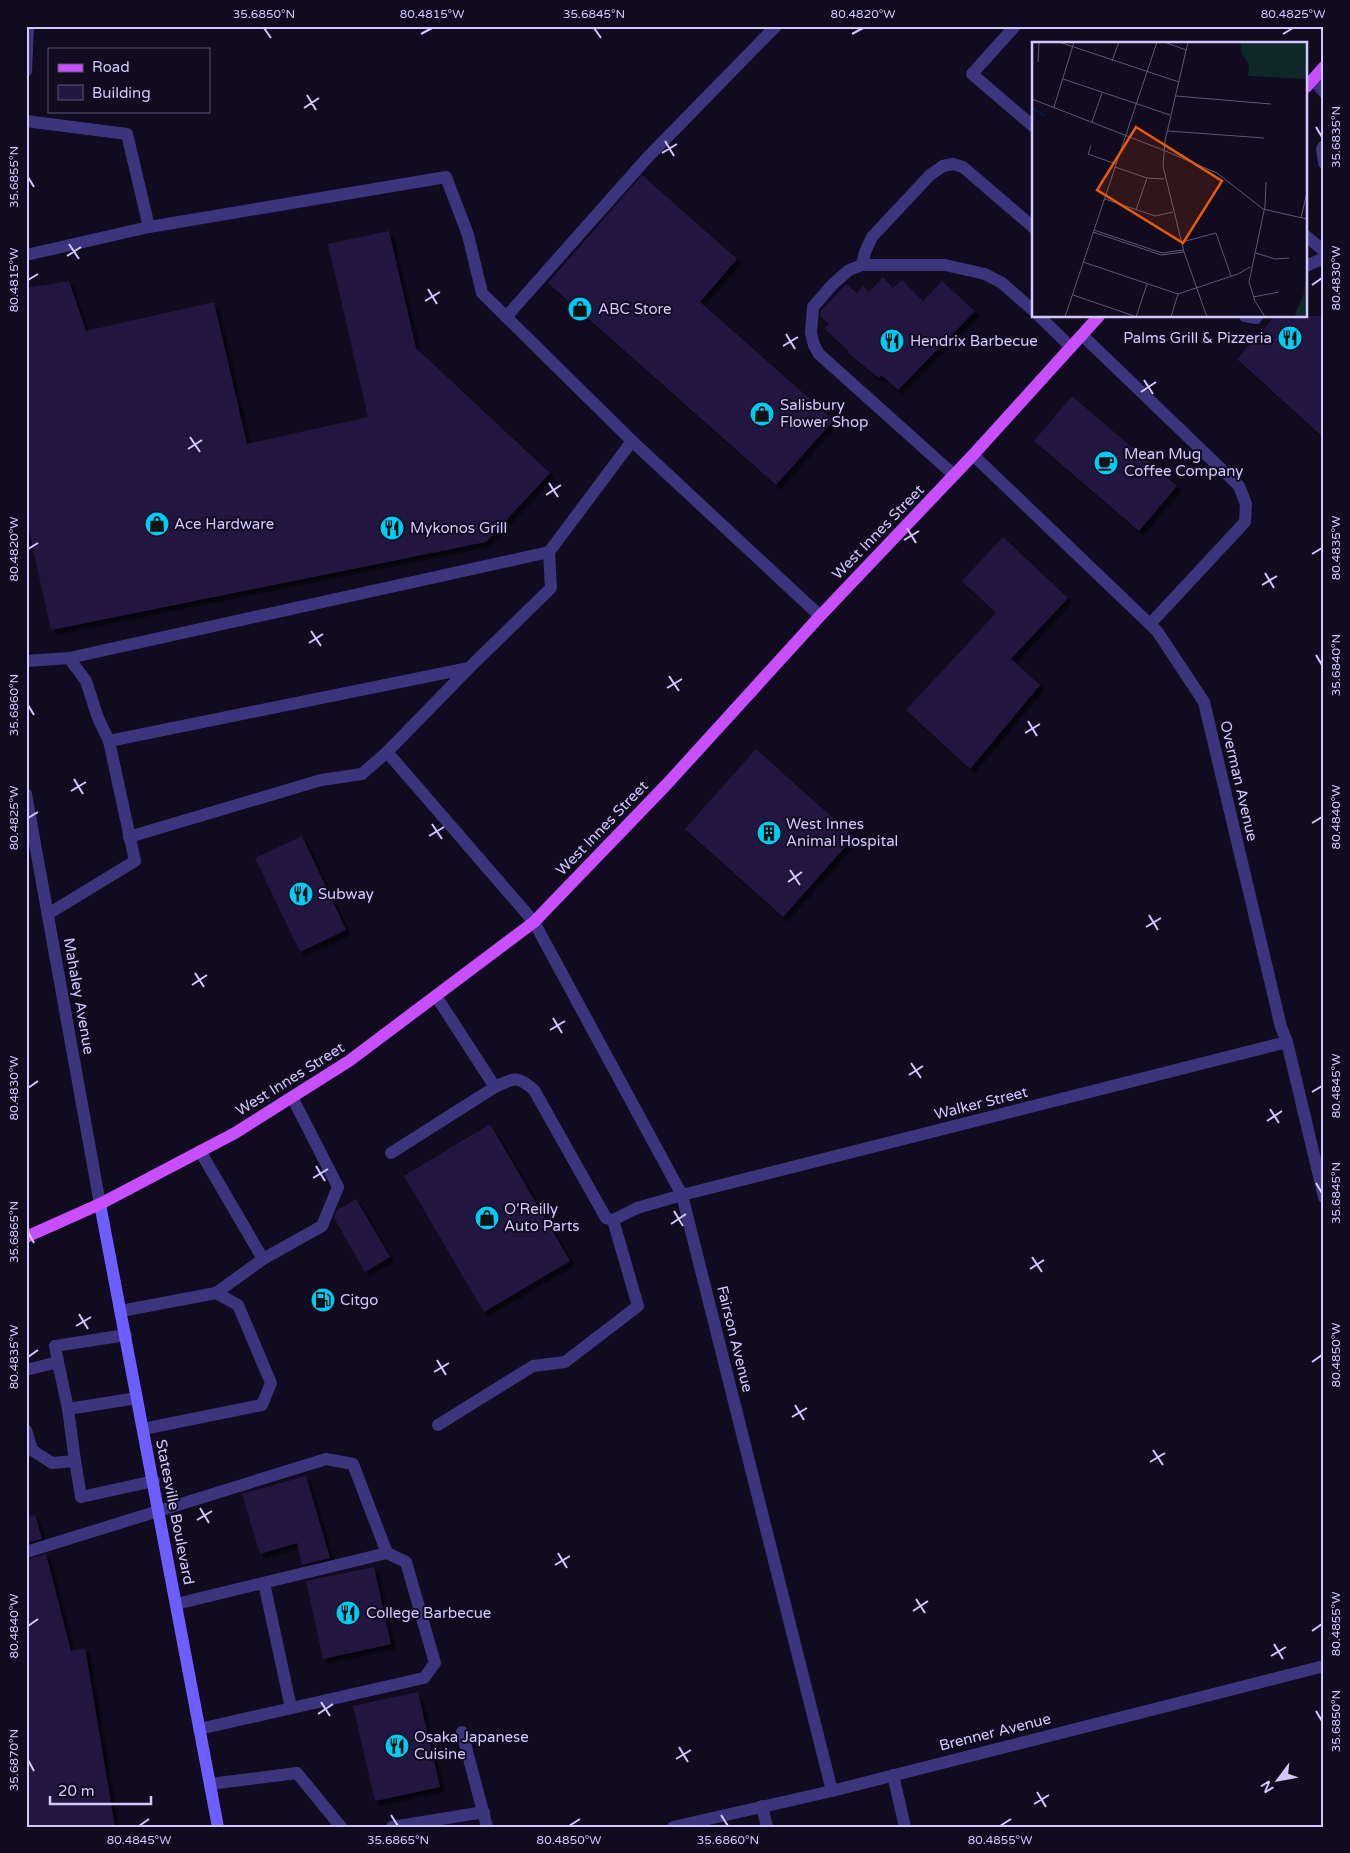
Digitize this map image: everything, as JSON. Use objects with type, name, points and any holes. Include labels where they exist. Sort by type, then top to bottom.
[{"type":"main road","points":[[1309,83],[1324,67]]},
{"type":"main road","name":"West Innes Street","points":[[26,1237],[100,1204],[235,1133],[349,1061],[534,922],[667,784],[820,616],[973,455],[1097,318]]},
{"type":"main road","name":"Statesville Boulevard","points":[[100,1204],[154,1481],[158,1511],[218,1827]]},
{"type":"street","points":[[26,71],[28,26]]},
{"type":"street","points":[[506,317],[647,158],[776,26]]},
{"type":"street","points":[[1015,26],[972,74],[1032,125]]},
{"type":"street","points":[[1309,83],[1324,92]]},
{"type":"street","points":[[26,121],[127,134],[150,227]]},
{"type":"street","points":[[1324,146],[1322,149],[1324,163]]},
{"type":"street","points":[[862,265],[872,236],[930,175],[944,166],[953,164],[962,168],[1032,226]]},
{"type":"street","points":[[26,255],[150,227],[446,177],[468,235],[482,293],[632,442],[820,616]]},
{"type":"street","points":[[1308,238],[1324,251]]},
{"type":"street","points":[[1308,265],[1324,258]]},
{"type":"street","points":[[954,475],[819,354],[811,333],[812,308],[833,284],[849,270],[862,265],[945,265],[985,274],[1002,283],[1032,309]]},
{"type":"street","points":[[1041,318],[1071,347]]},
{"type":"street","points":[[1082,335],[1239,486],[1246,504],[1245,522],[1150,624]]},
{"type":"street","points":[[129,837],[322,780],[362,774],[387,752],[551,588],[549,552],[632,442]]},
{"type":"street","name":"Overman Avenue","points":[[973,455],[1157,631],[1204,702],[1281,1027],[1287,1042],[1324,1197]]},
{"type":"street","points":[[26,661],[69,658],[549,552]]},
{"type":"street","points":[[48,914],[135,861],[109,741],[98,718],[86,680],[69,658]]},
{"type":"street","points":[[109,741],[469,668]]},
{"type":"street","name":"Fairson Avenue","points":[[387,752],[534,922],[682,1195],[832,1791]]},
{"type":"street","name":"Mahaley Avenue","points":[[26,794],[100,1204]]},
{"type":"street","points":[[436,996],[495,1087]]},
{"type":"street","name":"Walker Street","points":[[613,1220],[637,1208],[682,1195],[1287,1042]]},
{"type":"street","points":[[391,1153],[495,1087],[512,1079],[524,1081],[534,1090],[606,1218],[613,1220],[638,1306],[564,1362],[533,1366],[438,1426]]},
{"type":"street","points":[[121,1311],[216,1293],[263,1259],[322,1226],[338,1187],[292,1097]]},
{"type":"street","points":[[200,1151],[263,1259]]},
{"type":"street","points":[[143,1429],[262,1405],[271,1383],[238,1305],[216,1293]]},
{"type":"street","points":[[126,1335],[55,1346],[68,1409],[80,1497],[154,1481]]},
{"type":"street","points":[[26,1370],[58,1362]]},
{"type":"street","points":[[68,1409],[137,1398]]},
{"type":"street","points":[[26,1430],[32,1450],[52,1463],[75,1460]]},
{"type":"street","points":[[26,1552],[326,1459],[353,1464],[387,1553]]},
{"type":"street","points":[[176,1604],[387,1553],[406,1562],[435,1663],[424,1678],[200,1729]]},
{"type":"street","points":[[264,1583],[291,1708]]},
{"type":"street","name":"Brenner Avenue","points":[[673,1827],[832,1791],[1324,1666]]},
{"type":"street","points":[[462,1732],[487,1827]]},
{"type":"street","points":[[210,1784],[297,1774],[341,1827]]},
{"type":"street","points":[[893,1775],[906,1827]]},
{"type":"street","points":[[762,1806],[767,1827]]},
{"type":"street","points":[[392,1827],[484,1812]]},
{"type":"building","points":[[642,175],[737,259],[700,302],[834,420],[776,485],[548,283]]},
{"type":"building","points":[[389,231],[416,348],[550,473],[486,542],[51,630],[26,517],[26,288],[69,281],[86,331],[214,302],[247,444],[368,417],[328,244]]},
{"type":"building","name":"Hendrix Barbecue","points":[[883,277],[893,288],[902,280],[923,301],[942,281],[975,311],[898,390],[881,375],[879,378],[848,353],[825,329],[829,324],[820,316],[821,311],[846,284],[857,293],[863,286],[869,292]]},
{"type":"building","name":"Palms Grill & Pizzeria","points":[[1324,316],[1324,438],[1237,359],[1273,318]]},
{"type":"building","name":"Mean Mug Coffee Company","points":[[1072,396],[1177,486],[1139,531],[1034,441]]},
{"type":"building","points":[[1003,537],[1068,598],[1011,659],[1040,685],[970,769],[906,710],[996,613],[962,581]]},
{"type":"building","name":"West Innes Animal Hospital","points":[[756,749],[854,837],[783,917],[685,829]]},
{"type":"building","name":"Subway","points":[[302,836],[346,930],[300,952],[255,858]]},
{"type":"building","name":"O'Reilly Auto Parts","points":[[490,1124],[570,1261],[484,1312],[404,1176]]},
{"type":"building","points":[[356,1199],[390,1257],[365,1272],[334,1218],[337,1210]]},
{"type":"building","points":[[306,1476],[330,1558],[302,1565],[297,1543],[260,1554],[242,1494]]},
{"type":"building","points":[[35,1515],[42,1539],[26,1543],[26,1516]]},
{"type":"building","points":[[46,1554],[71,1651],[85,1648],[115,1827],[26,1827],[26,1560]]},
{"type":"building","name":"College Barbecue","points":[[374,1567],[391,1644],[323,1659],[306,1581]]},
{"type":"building","name":"Osaka Japanese Cuisine","points":[[418,1692],[440,1787],[375,1801],[353,1706]]},
{"type":"place","name":"ABC Store","points":[[580,309]]},
{"type":"place","name":"Palms Grill & Pizzeria","points":[[1290,338]]},
{"type":"place","name":"Hendrix Barbecue","points":[[892,341]]},
{"type":"place","name":"Salisbury Flower Shop","points":[[762,414]]},
{"type":"place","name":"Mean Mug Coffee Company","points":[[1106,463]]},
{"type":"place","name":"Ace Hardware","points":[[157,524]]},
{"type":"place","name":"Mykonos Grill","points":[[392,528]]},
{"type":"place","name":"West Innes Animal Hospital","points":[[769,833]]},
{"type":"place","name":"Subway","points":[[301,894]]},
{"type":"place","name":"O'Reilly Auto Parts","points":[[487,1218]]},
{"type":"place","name":"Citgo","points":[[323,1300]]},
{"type":"place","name":"College Barbecue","points":[[348,1613]]},
{"type":"place","name":"Osaka Japanese Cuisine","points":[[397,1746]]}]
